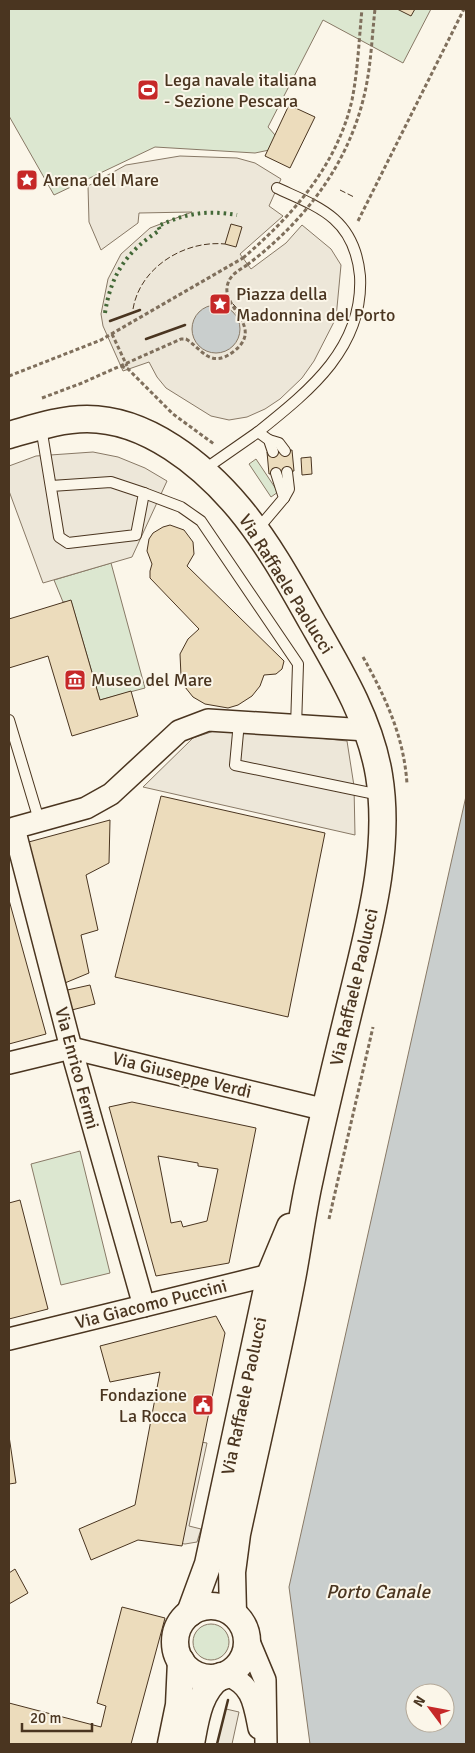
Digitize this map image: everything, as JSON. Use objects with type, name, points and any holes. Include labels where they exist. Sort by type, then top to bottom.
[{"type":"street","name":"Via Raffaele Paolucci","points":[[9,435],[41,426],[90,419],[127,424],[159,441],[202,471],[230,497],[257,530],[321,638],[367,730],[376,760],[381,795],[379,858],[370,923],[309,1182],[281,1280],[209,1558],[190,1613]]},
{"type":"street","points":[[12,825],[86,808],[111,794],[179,732],[208,720],[367,730]]},
{"type":"street","name":"Via Enrico Fermi","points":[[12,825],[71,1048],[144,1306]]},
{"type":"street","name":"Via Giuseppe Verdi","points":[[9,1063],[71,1048],[326,1110]]},
{"type":"street","name":"Via Raffaele Paolucci","points":[[233,1613],[233,1553],[281,1280]]},
{"type":"street","name":"Via Giacomo Puccini","points":[[9,1339],[144,1306],[281,1280]]},
{"type":"street","points":[[261,1744],[256,1714],[248,1690],[238,1679],[223,1676],[203,1676],[194,1673],[181,1661],[177,1653],[176,1635],[183,1619],[200,1608],[222,1607],[233,1613],[242,1622],[265,1680],[266,1744]]},
{"type":"street","points":[[191,1744],[202,1700],[211,1684],[242,1660],[247,1637]]},
{"type":"street","points":[[171,1744],[179,1706],[181,1661]]},
{"type":"lane","points":[[202,471],[258,432],[288,408],[337,358],[348,339],[356,315],[360,284],[356,254],[348,235],[327,213],[277,188]]},
{"type":"lane","points":[[41,426],[59,537],[68,543],[136,535],[144,493]]},
{"type":"lane","points":[[258,432],[269,440],[279,443],[285,450]]},
{"type":"lane","points":[[269,440],[273,452]]},
{"type":"lane","points":[[257,530],[284,498],[289,489],[287,472]]},
{"type":"lane","points":[[276,473],[284,498]]},
{"type":"lane","points":[[51,486],[111,482],[181,507],[201,521],[298,664],[296,727]]},
{"type":"lane","points":[[9,720],[39,820]]},
{"type":"lane","points":[[239,722],[235,765],[381,795]]},
{"type":"path","points":[[9,376],[112,334],[243,258],[276,230],[298,206],[319,175],[338,140],[351,101],[362,9]]},
{"type":"path","points":[[37,400],[184,339],[210,357],[221,357],[235,350],[243,337],[244,326],[241,316],[229,301],[227,286],[232,275],[282,237],[302,217],[320,193],[345,149],[358,119],[366,86],[375,9]]},
{"type":"path","points":[[327,213],[333,208],[358,222],[464,9]]},
{"type":"path","points":[[112,334],[128,369]]},
{"type":"green space","name":"Lega navale italiana - Sezione Pescara","points":[[9,9],[431,9],[403,63],[323,20],[268,127],[282,143],[279,148],[255,153],[155,147],[54,195],[9,116]]},
{"type":"green space","points":[[256,459],[278,492],[271,497],[249,464]]},
{"type":"green space","points":[[111,563],[145,688],[100,700],[71,601],[63,602],[54,580]]},
{"type":"green space","points":[[80,1151],[110,1273],[61,1285],[31,1164]]},
{"type":"green space","points":[[211,1624],[218,1625],[224,1629],[228,1635],[228,1649],[224,1655],[218,1659],[211,1660],[204,1659],[198,1655],[194,1649],[193,1642],[194,1635],[198,1629],[204,1625]]},
{"type":"shaded area","name":"Piazza della Madonnina del Porto","points":[[180,156],[237,158],[255,163],[281,179],[269,206],[283,216],[240,254],[251,269],[286,243],[302,225],[331,249],[341,265],[336,318],[314,361],[302,378],[280,399],[265,409],[247,417],[229,420],[211,416],[166,388],[157,377],[149,362],[123,371],[103,326],[101,314],[108,279],[121,254],[150,228],[192,212],[139,213],[138,223],[101,250],[89,222],[88,186],[126,165]]},
{"type":"shaded area","points":[[93,452],[118,457],[145,468],[167,481],[132,557],[43,583],[9,491],[9,466],[36,456]]},
{"type":"shaded area","points":[[223,728],[347,741],[354,786],[355,835],[143,787],[193,738]]},
{"type":"shaded area","points":[[194,1441],[207,1443],[189,1526],[201,1529],[197,1542],[185,1544],[172,1542]]},
{"type":"shaded area","points":[[226,1709],[239,1712],[232,1744],[217,1744]]},
{"type":"water","points":[[211,305],[221,305],[233,312],[240,324],[240,334],[233,346],[221,353],[211,353],[203,349],[196,342],[192,334],[192,324],[196,316],[203,309]]},
{"type":"water","name":"Porto Canale","points":[[466,796],[466,1744],[310,1744],[289,1587]]},
{"type":"building","points":[[397,9],[415,9],[411,16]]},
{"type":"building","points":[[289,105],[315,117],[290,168],[265,156]]},
{"type":"building","points":[[231,224],[242,227],[236,247],[225,244]]},
{"type":"building","points":[[292,450],[294,471],[269,474],[267,452]]},
{"type":"building","points":[[311,457],[312,474],[302,475],[301,458]]},
{"type":"building","points":[[170,525],[184,530],[193,542],[194,554],[187,566],[284,661],[282,669],[276,674],[264,675],[260,686],[252,696],[238,705],[228,708],[205,704],[193,697],[185,687],[181,676],[180,654],[188,639],[199,629],[150,578],[152,564],[147,551],[149,539],[153,533]]},
{"type":"building","name":"Museo del Mare","points":[[71,600],[100,700],[131,691],[138,716],[72,736],[48,656],[9,668],[9,619]]},
{"type":"building","points":[[161,796],[325,833],[288,1017],[115,977]]},
{"type":"building","points":[[110,820],[109,863],[86,875],[98,930],[81,935],[89,973],[60,985],[25,843]]},
{"type":"building","points":[[9,900],[46,1034],[9,1044]]},
{"type":"building","points":[[90,985],[95,1004],[68,1011],[63,991]]},
{"type":"building","points":[[132,1102],[256,1128],[229,1263],[156,1276],[109,1107]],"holes":[[[158,1156],[198,1163],[198,1166],[218,1169],[207,1221],[183,1227],[181,1221],[171,1223]]]},
{"type":"building","points":[[20,1200],[48,1309],[9,1319],[9,1203]]},
{"type":"building","points":[[216,1316],[225,1333],[182,1546],[138,1540],[91,1560],[79,1529],[135,1505],[160,1372],[110,1382],[100,1346]]},
{"type":"building","points":[[9,1436],[16,1483],[9,1484]]},
{"type":"building","points":[[15,1569],[28,1593],[9,1604],[9,1573]]},
{"type":"building","points":[[122,1607],[165,1618],[131,1744],[9,1744],[9,1703],[101,1727],[106,1706],[97,1703]]},
{"type":"hedge","points":[[105,313],[111,287],[122,265],[138,246],[160,230],[158,226],[188,215],[206,213],[237,215]]},
{"type":"fence","points":[[340,190],[354,197]]},
{"type":"fence","points":[[133,309],[137,294],[145,281],[167,259],[195,247],[225,244]]},
{"type":"fence","points":[[233,304],[243,315]]},
{"type":"fence","points":[[217,1744],[228,1700]]},
{"type":"wall","points":[[110,321],[140,310]]},
{"type":"wall","points":[[146,339],[185,325]]},
{"type":"wall","points":[[217,1744],[228,1700]]},
{"type":"place","name":"Lega navale italiana - Sezione Pescara","points":[[148,90]]},
{"type":"place","name":"Arena del Mare","points":[[27,180]]},
{"type":"place","name":"Piazza della Madonnina del Porto","points":[[220,304]]},
{"type":"place","name":"Museo del Mare","points":[[75,680]]},
{"type":"place","name":"Fondazione La Rocca","points":[[203,1405]]}]
